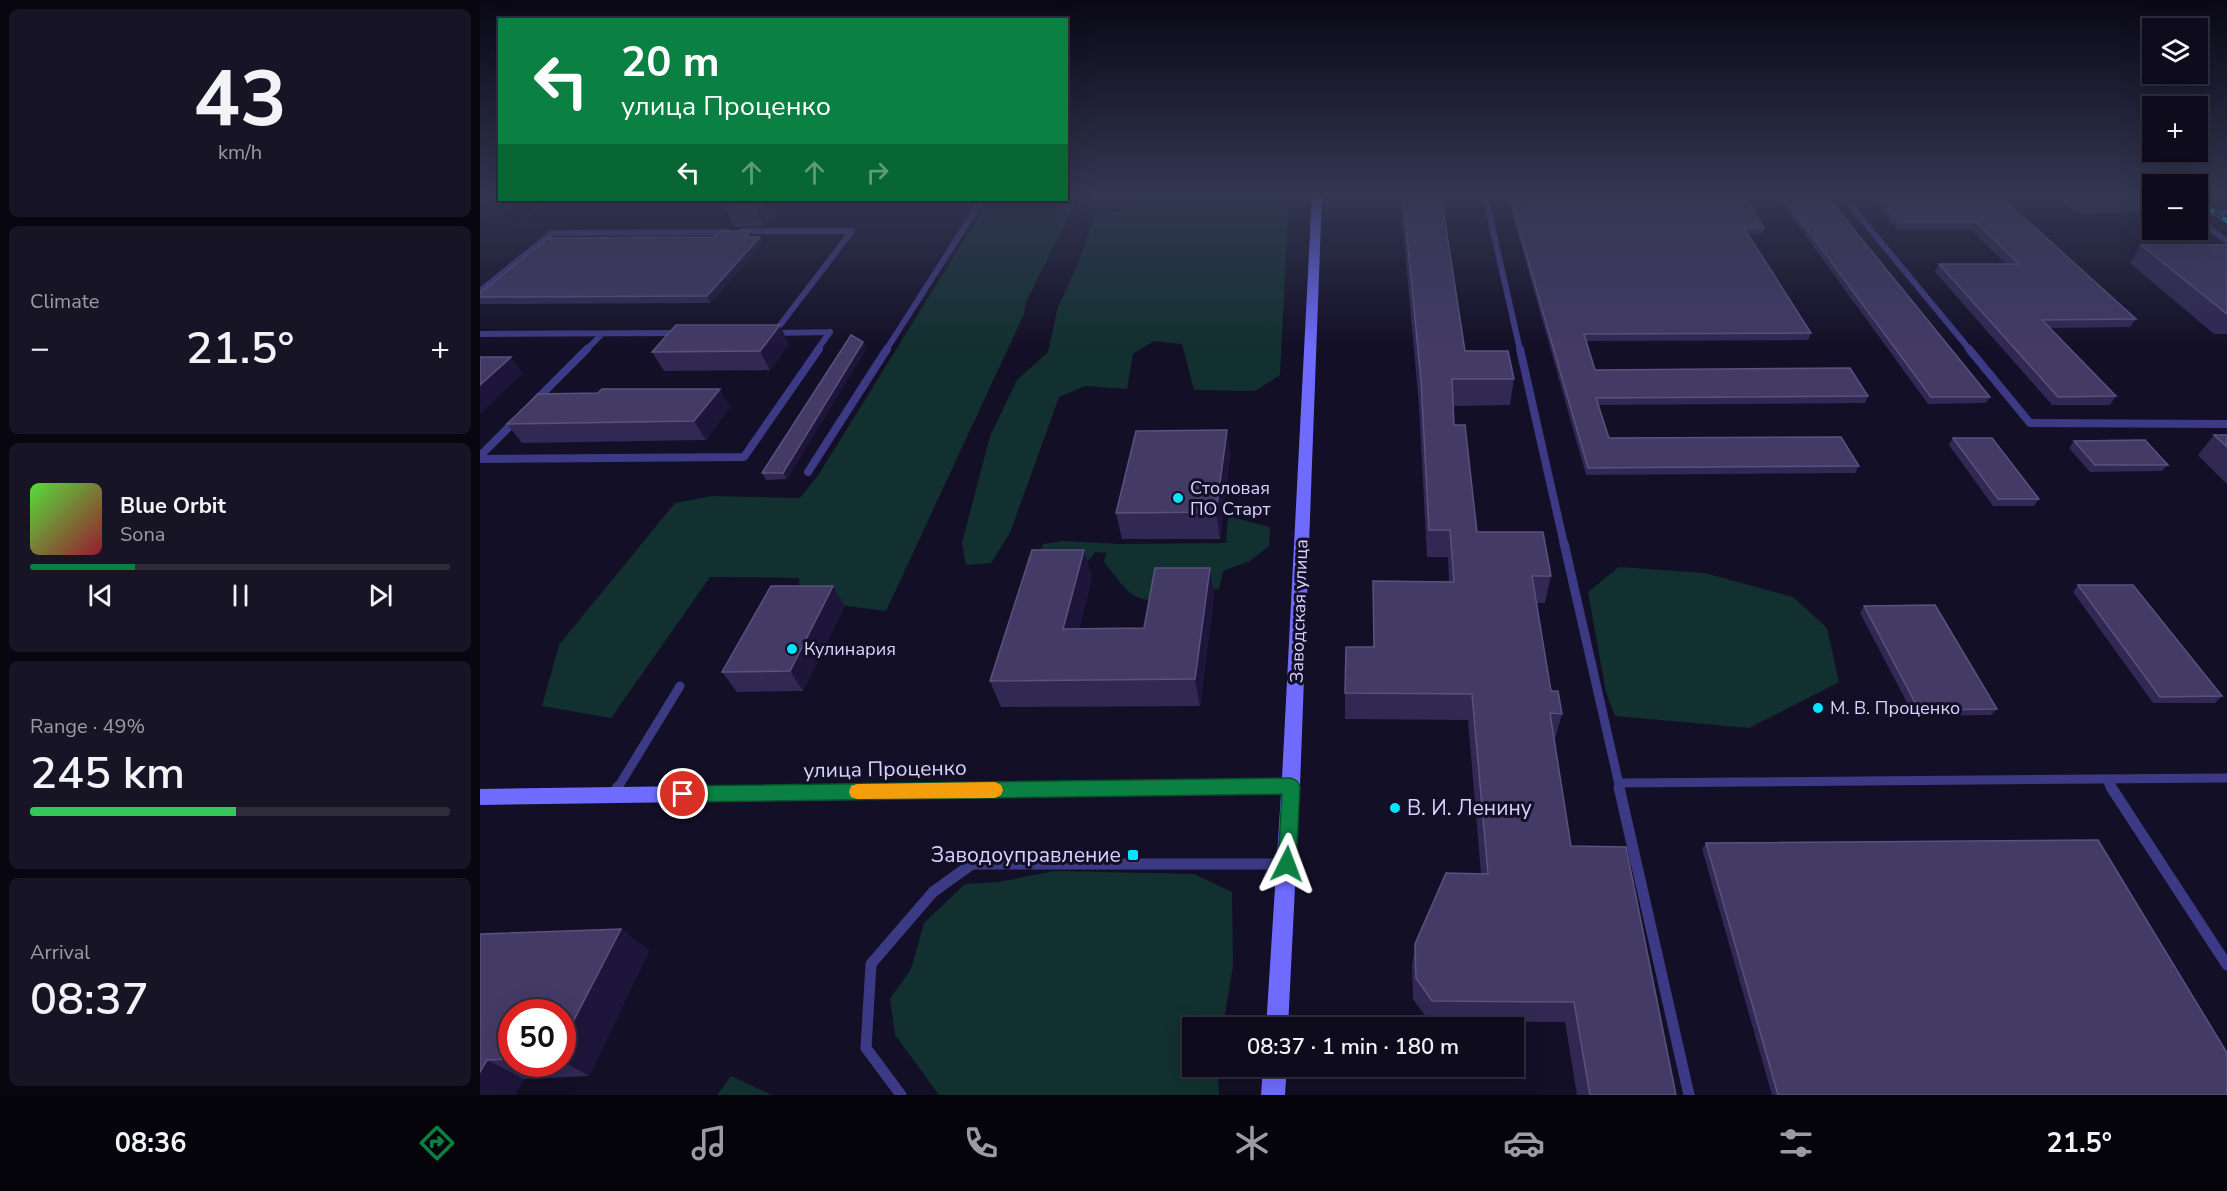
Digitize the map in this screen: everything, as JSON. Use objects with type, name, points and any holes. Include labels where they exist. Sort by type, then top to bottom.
[{"type":"main road","name":"Заводская улица","points":[[1278,1017],[1291,786],[1315,246]]},
{"type":"main road","name":"улица Проценко","points":[[480,797],[1291,786]]},
{"type":"main road","points":[[1273,1095],[1274,1077]]},
{"type":"lane","points":[[480,291],[535,246]]},
{"type":"lane","points":[[774,333],[840,246]]},
{"type":"lane","points":[[808,472],[953,246]]},
{"type":"lane","points":[[1497,246],[1689,1095]]},
{"type":"lane","points":[[1884,246],[2030,423],[2227,424]]},
{"type":"lane","points":[[480,457],[744,457],[830,332],[763,333]]},
{"type":"lane","points":[[480,334],[694,333]]},
{"type":"lane","points":[[529,407],[602,334]]},
{"type":"lane","points":[[480,457],[521,415]]},
{"type":"lane","points":[[612,795],[680,686]]},
{"type":"lane","points":[[1619,783],[2227,778]]},
{"type":"lane","points":[[2106,779],[2227,965]]},
{"type":"lane","points":[[901,1095],[866,1048],[871,964],[933,892],[972,864],[1287,864]]},
{"type":"green space","points":[[960,246],[1054,246],[1026,302],[1024,314],[886,611],[800,600],[799,578],[710,577],[611,718],[542,706],[559,645],[675,503],[712,496],[800,498],[819,474]]},
{"type":"green space","points":[[1084,246],[1286,246],[1280,375],[1255,391],[1194,390],[1182,344],[1154,341],[1133,354],[1127,389],[1085,386],[1059,397],[1010,533],[991,563],[966,565],[962,543],[990,436],[1017,380],[1048,352],[1058,307]]},
{"type":"green space","points":[[1228,516],[1270,527],[1269,546],[1250,561],[1223,571],[1219,589],[1163,600],[1142,599],[1132,594],[1104,562],[1106,553],[1095,552],[1089,559],[1076,566],[1036,563],[1043,544],[1063,541],[1122,544],[1226,543]]},
{"type":"green space","points":[[1619,567],[1705,573],[1793,597],[1827,628],[1839,682],[1749,728],[1615,716],[1606,692],[1588,592]]},
{"type":"green space","points":[[1055,871],[1194,874],[1232,892],[1233,965],[1225,1017],[1182,1017],[1182,1077],[1218,1077],[1219,1095],[939,1095],[895,1035],[890,999],[911,969],[924,923],[965,884],[998,882]]},
{"type":"green space","points":[[731,1076],[772,1095],[717,1095]]},
{"type":"building","points":[[538,246],[752,246],[707,296],[480,297],[480,293]]},
{"type":"building","points":[[1408,246],[1449,246],[1465,351],[1508,351],[1514,379],[1452,379],[1454,425],[1465,425],[1477,532],[1543,532],[1551,576],[1532,576],[1551,691],[1558,691],[1562,714],[1550,713],[1571,846],[1626,847],[1676,1095],[1590,1095],[1574,1002],[1432,1001],[1416,978],[1415,944],[1446,873],[1488,874],[1472,694],[1345,693],[1346,647],[1374,647],[1373,581],[1454,582],[1450,530],[1429,530],[1421,380]]},
{"type":"building","points":[[1524,246],[1756,246],[1811,333],[1584,334],[1595,370],[1850,368],[1868,396],[1596,398],[1609,438],[1841,437],[1859,466],[1588,468]]},
{"type":"building","points":[[1820,246],[1867,246],[1990,397],[1931,397]]},
{"type":"building","points":[[2001,246],[2055,246],[2136,319],[2042,320],[2116,396],[2058,397],[1939,264],[2019,264]]},
{"type":"building","points":[[2142,246],[2227,246],[2227,314]]},
{"type":"building","points":[[676,325],[780,325],[760,351],[652,352]]},
{"type":"building","points":[[851,335],[863,342],[783,473],[762,473]]},
{"type":"building","points":[[480,357],[511,357],[480,385]]},
{"type":"building","points":[[602,389],[720,389],[694,421],[507,424],[538,394],[598,393]]},
{"type":"building","points":[[1227,430],[1216,512],[1116,513],[1136,431]]},
{"type":"building","points":[[2214,435],[2227,435],[2227,447]]},
{"type":"building","points":[[1953,438],[1992,438],[2039,499],[1998,499]]},
{"type":"building","points":[[2145,440],[2168,465],[2095,465],[2074,441]]},
{"type":"building","points":[[1032,550],[1084,550],[1063,629],[1144,628],[1155,568],[1210,568],[1195,679],[990,681]]},
{"type":"building","points":[[2078,585],[2133,585],[2222,696],[2160,697]]},
{"type":"building","points":[[771,586],[833,586],[790,671],[722,672]]},
{"type":"building","points":[[1935,605],[1997,709],[1919,710],[1864,606]]},
{"type":"building","points":[[2098,840],[2227,1053],[2227,1095],[1778,1095],[1706,843]]},
{"type":"building","points":[[621,929],[576,1016],[576,999],[498,999],[498,1060],[487,1060],[480,1072],[480,934]]},
{"type":"slow traffic","points":[[857,792],[995,790]]},
{"type":"place","name":"Столовая ПО Старт","points":[[1178,498]]},
{"type":"place","name":"Кулинария","points":[[792,649]]},
{"type":"place","name":"М. В. Проценко","points":[[1818,708]]},
{"type":"place","name":"В. И. Ленину","points":[[1395,808]]},
{"type":"place","name":"Заводоуправление","points":[[1133,855]]},
{"type":"route","points":[[683,794],[1291,786],[1287,864]]}]
